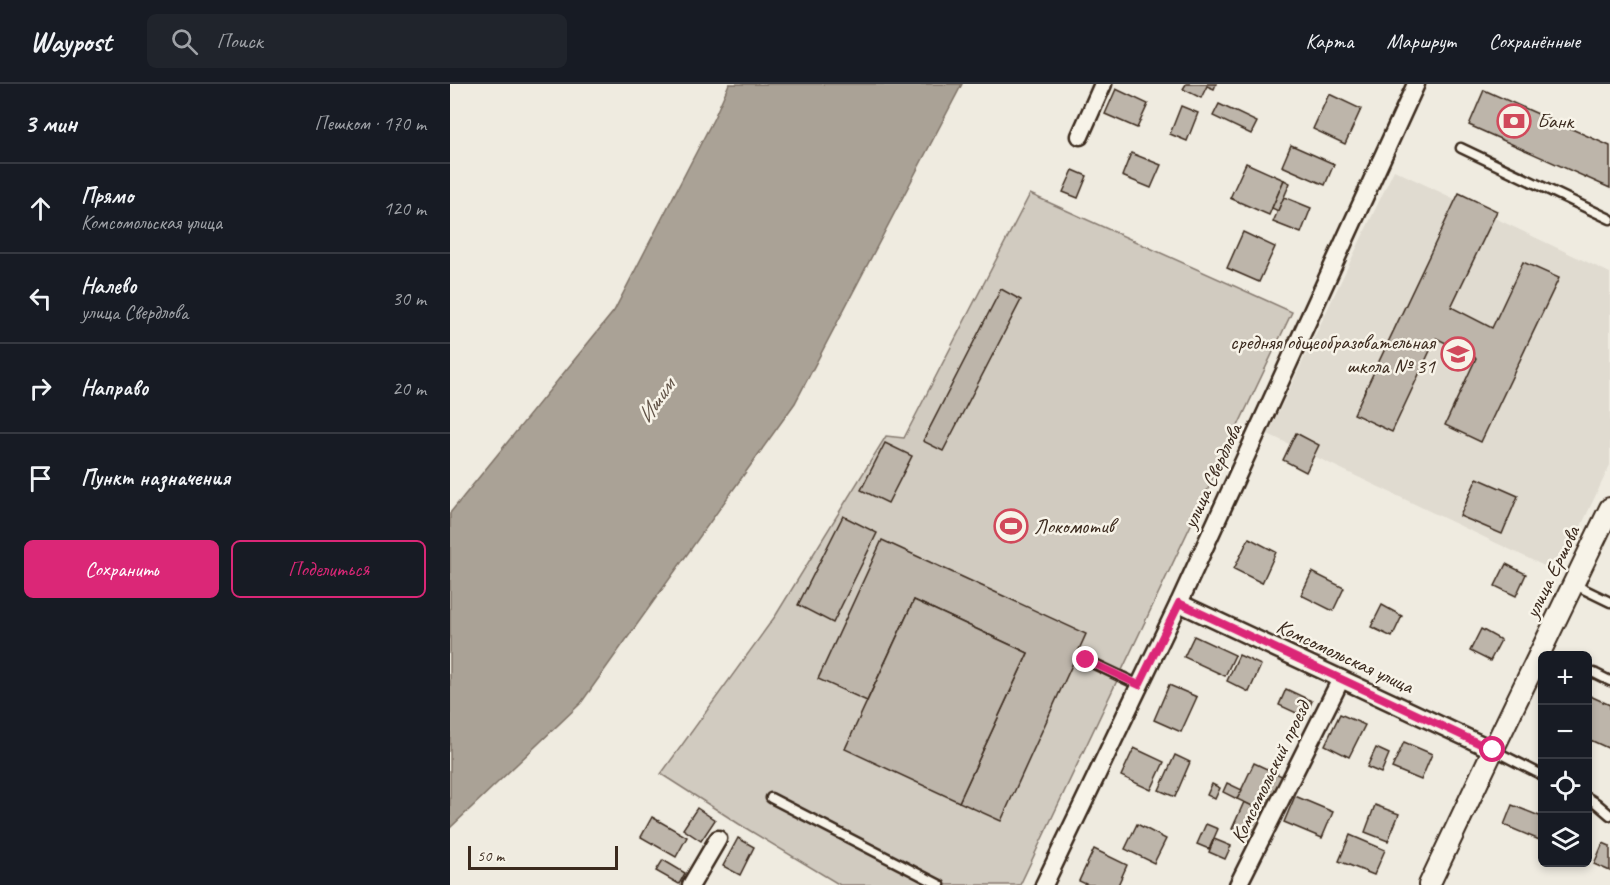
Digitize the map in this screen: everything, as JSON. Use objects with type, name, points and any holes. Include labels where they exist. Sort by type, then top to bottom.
[{"type":"street","points":[[1080,136],[1103,84]]},
{"type":"street","name":"улица Свердлова","points":[[1044,885],[1179,603],[1416,84]]},
{"type":"street","name":"улица Ершова","points":[[1429,885],[1610,508]]},
{"type":"street","name":"Комсомольская улица","points":[[1179,603],[1493,750]]},
{"type":"street","name":"Комсомольский проезд","points":[[1239,885],[1341,679]]},
{"type":"street","points":[[691,885],[718,839]]},
{"type":"lane","points":[[1461,148],[1610,219]]},
{"type":"lane","points":[[1573,584],[1610,602]]},
{"type":"lane","points":[[1086,660],[1139,685]]},
{"type":"lane","points":[[1594,673],[1610,681]]},
{"type":"lane","points":[[1493,750],[1538,773]]},
{"type":"lane","points":[[771,798],[940,885]]},
{"type":"lane","points":[[1592,801],[1610,815]]},
{"type":"shaded area","name":"средняя общеобразовательная школа № 31","points":[[1394,170],[1610,273],[1610,465],[1559,573],[1268,434]]},
{"type":"shaded area","name":"Локомотив","points":[[1030,194],[1292,312],[1020,885],[840,885],[661,774],[776,615],[886,436],[904,438]]},
{"type":"water","name":"Ишим","points":[[729,84],[962,84],[795,403],[581,703],[450,828],[450,513],[614,311],[714,118]]},
{"type":"building","points":[[1186,84],[1216,84],[1214,89],[1207,86],[1201,98],[1183,89]]},
{"type":"building","points":[[1116,89],[1148,104],[1137,128],[1105,114]]},
{"type":"building","points":[[1484,90],[1610,146],[1610,188],[1469,125]]},
{"type":"building","points":[[1329,94],[1361,109],[1345,144],[1313,129]]},
{"type":"building","points":[[1219,104],[1257,122],[1251,134],[1213,116]]},
{"type":"building","points":[[1181,106],[1198,113],[1187,141],[1170,134]]},
{"type":"building","points":[[1291,145],[1334,164],[1325,185],[1282,166]]},
{"type":"building","points":[[1131,153],[1161,165],[1151,188],[1122,176]]},
{"type":"building","points":[[1246,163],[1284,180],[1269,215],[1230,198]]},
{"type":"building","points":[[1073,170],[1087,176],[1078,198],[1063,192]]},
{"type":"building","points":[[1284,180],[1290,183],[1278,211],[1272,208]]},
{"type":"building","points":[[1459,193],[1497,211],[1451,307],[1492,328],[1523,262],[1559,278],[1481,442],[1445,425],[1476,358],[1436,338],[1392,432],[1354,414]]},
{"type":"building","points":[[1284,197],[1311,208],[1301,233],[1273,222]]},
{"type":"building","points":[[1243,232],[1275,247],[1259,282],[1227,268]]},
{"type":"building","points":[[1001,289],[1021,300],[943,451],[923,441]]},
{"type":"building","points":[[1296,433],[1319,445],[1306,472],[1283,460]]},
{"type":"building","points":[[885,443],[912,456],[888,503],[861,490]]},
{"type":"building","points":[[1477,478],[1518,496],[1502,534],[1460,516]]},
{"type":"building","points":[[843,516],[877,533],[833,623],[798,605]]},
{"type":"building","points":[[1249,538],[1276,552],[1262,583],[1234,569]]},
{"type":"building","points":[[882,540],[1086,634],[1001,821],[959,802],[1028,653],[914,600],[867,701],[818,679]]},
{"type":"building","points":[[1506,564],[1526,574],[1516,596],[1495,586]]},
{"type":"building","points":[[1312,572],[1344,588],[1333,611],[1301,595]]},
{"type":"building","points":[[914,600],[1028,653],[959,802],[845,749]]},
{"type":"building","points":[[1382,605],[1402,616],[1392,637],[1371,627]]},
{"type":"building","points":[[1481,629],[1501,640],[1490,661],[1470,651]]},
{"type":"building","points":[[1194,636],[1235,655],[1225,676],[1184,657]]},
{"type":"building","points":[[1239,655],[1261,665],[1249,692],[1227,681]]},
{"type":"building","points":[[1169,685],[1197,697],[1181,732],[1154,720]]},
{"type":"building","points":[[1286,689],[1312,701],[1305,717],[1279,705]]},
{"type":"building","points":[[1592,697],[1610,705],[1610,749],[1592,741]]},
{"type":"building","points":[[1340,714],[1365,725],[1349,757],[1325,745]]},
{"type":"building","points":[[1404,742],[1432,754],[1421,780],[1392,768]]},
{"type":"building","points":[[1134,748],[1164,762],[1151,790],[1121,776]]},
{"type":"building","points":[[1376,748],[1389,754],[1381,773],[1367,767]]},
{"type":"building","points":[[1175,755],[1190,762],[1175,797],[1159,790]]},
{"type":"building","points":[[1254,763],[1284,777],[1267,813],[1237,799]]},
{"type":"building","points":[[1227,783],[1242,790],[1237,799],[1223,792]]},
{"type":"building","points":[[1212,784],[1220,788],[1215,799],[1207,795]]},
{"type":"building","points":[[1295,796],[1333,812],[1322,838],[1284,822]]},
{"type":"building","points":[[1244,802],[1267,813],[1256,840],[1232,829]]},
{"type":"building","points":[[1375,805],[1399,814],[1388,841],[1365,832]]},
{"type":"building","points":[[1512,805],[1538,815],[1538,839],[1504,825]]},
{"type":"building","points":[[697,808],[715,820],[701,841],[683,829]]},
{"type":"building","points":[[652,817],[687,837],[676,857],[641,837]]},
{"type":"building","points":[[1137,824],[1166,839],[1154,863],[1125,849]]},
{"type":"building","points":[[1206,824],[1218,829],[1209,849],[1197,844]]},
{"type":"building","points":[[1350,835],[1385,850],[1374,875],[1339,861]]},
{"type":"building","points":[[738,838],[754,847],[740,875],[723,866]]},
{"type":"building","points":[[1214,839],[1231,846],[1225,859],[1209,852]]},
{"type":"building","points":[[1603,843],[1610,846],[1610,871],[1594,864]]},
{"type":"building","points":[[1094,849],[1127,865],[1118,885],[1088,885],[1079,881]]},
{"type":"building","points":[[663,860],[685,873],[679,884],[656,871]]},
{"type":"place","name":"Банк","points":[[1514,121]]},
{"type":"place","name":"средняя общеобразовательная школа № 31","points":[[1458,354]]},
{"type":"place","name":"Локомотив","points":[[1011,526]]},
{"type":"route","points":[[1086,660],[1139,685],[1179,603],[1493,750]]}]
